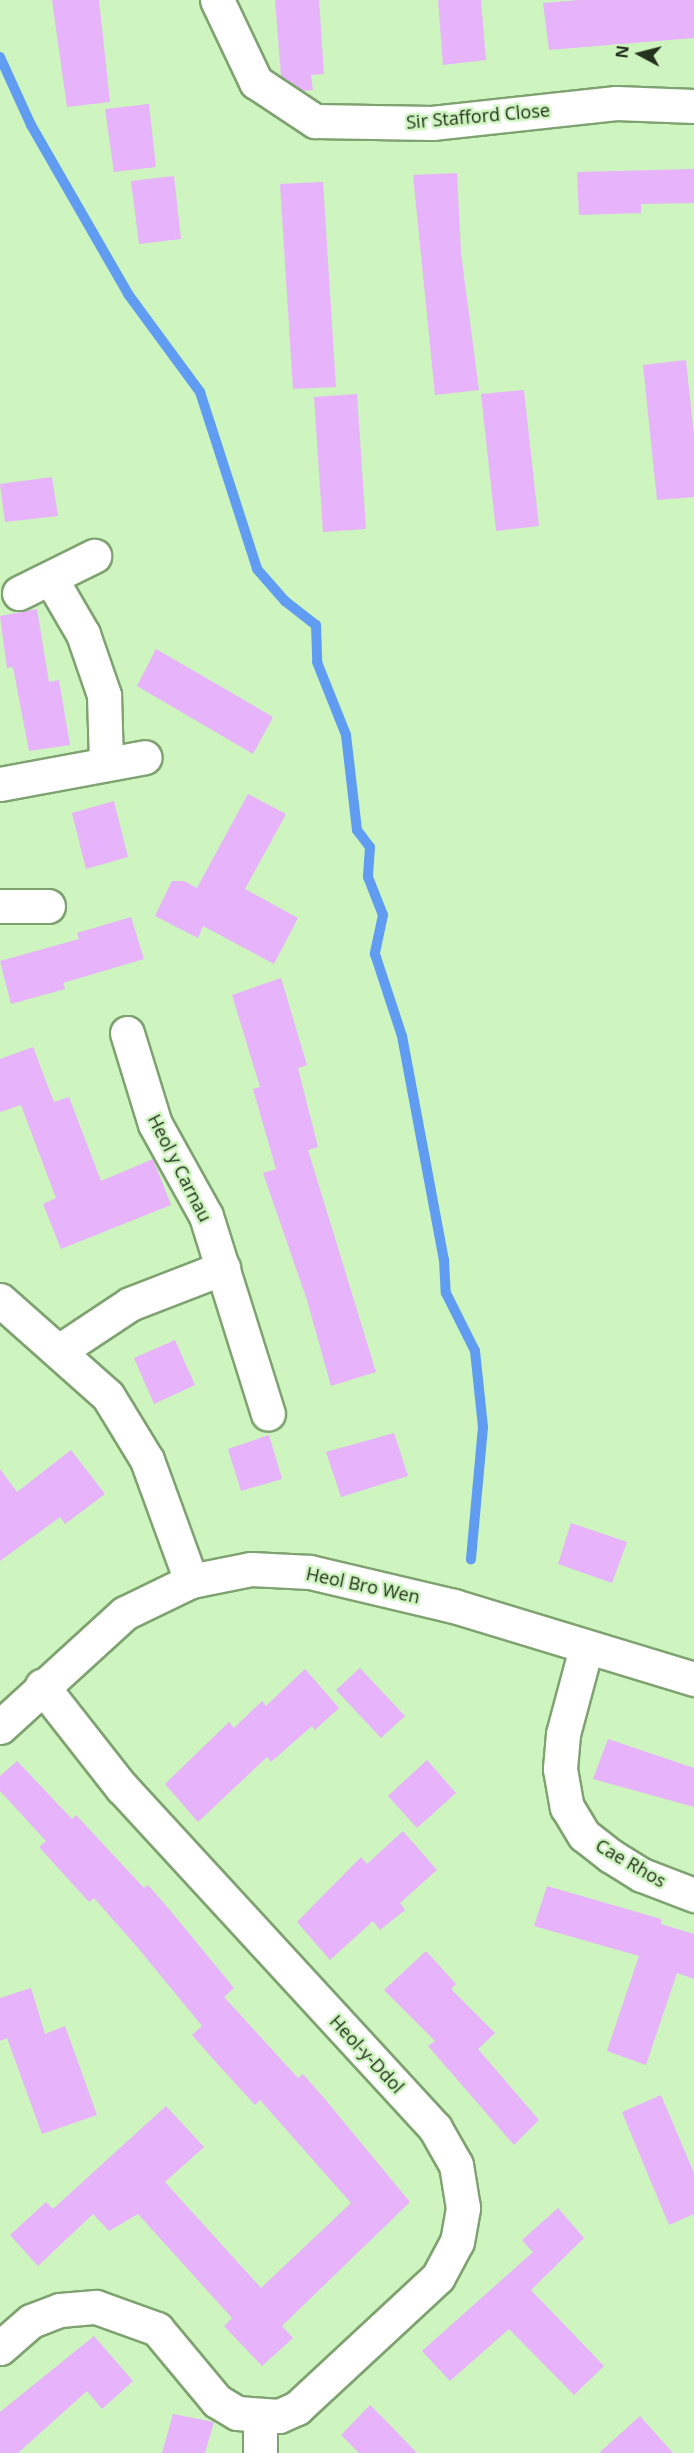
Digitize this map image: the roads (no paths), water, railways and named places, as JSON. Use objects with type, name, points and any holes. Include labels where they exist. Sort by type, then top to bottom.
[{"type":"street","name":"Sir Stafford Close","points":[[218,0],[256,82],[315,121],[432,123],[616,103],[694,106]]},
{"type":"street","points":[[19,593],[94,556]]},
{"type":"street","points":[[51,579],[83,634],[104,695],[106,764]]},
{"type":"street","points":[[0,784],[145,757]]},
{"type":"street","points":[[0,906],[48,906]]},
{"type":"street","name":"Heol y Carnau","points":[[127,1033],[155,1124],[206,1216],[268,1414]]},
{"type":"street","points":[[59,1351],[130,1304],[223,1268]]},
{"type":"street","points":[[0,1300],[108,1396],[147,1460],[192,1581]]},
{"type":"street","name":"Heol Bro Wen","points":[[0,1727],[42,1686],[125,1613],[192,1581],[251,1569],[310,1572],[454,1606],[694,1679]]},
{"type":"street","name":"Cae Rhos","points":[[586,1648],[564,1734],[560,1769],[567,1807],[584,1835],[611,1856],[642,1875],[694,1895]]},
{"type":"street","name":"Heol-y-Ddol","points":[[0,2348],[31,2321],[60,2310],[96,2307],[157,2330],[217,2401],[237,2413],[260,2417],[279,2416],[297,2408],[438,2277],[457,2242],[463,2208],[456,2165],[435,2128],[122,1788],[42,1686]]},
{"type":"street","points":[[260,2417],[260,2453]]},
{"type":"waterway","points":[[0,57],[31,125],[128,294],[200,392],[257,569],[285,601],[316,625],[317,662],[346,735],[357,830],[370,847],[368,877],[383,915],[375,954],[402,1036],[444,1260],[446,1293],[475,1351],[483,1427],[471,1559]]}]
